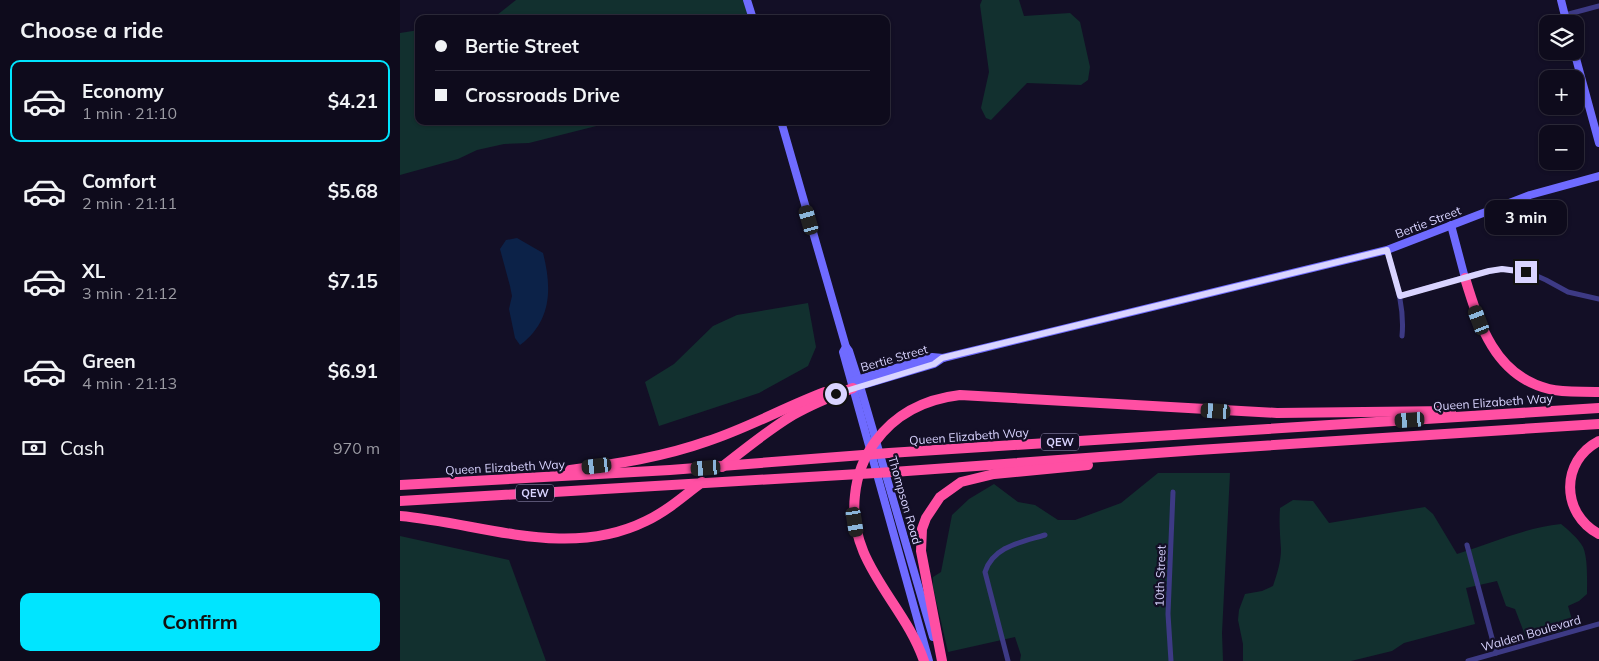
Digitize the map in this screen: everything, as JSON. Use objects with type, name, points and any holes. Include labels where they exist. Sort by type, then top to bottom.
[{"type":"highway","points":[[1465,278],[1483,331],[1494,352],[1508,367],[1535,385],[1550,390],[1599,392]]},
{"type":"highway","points":[[486,480],[615,464],[664,454],[709,441],[792,405],[855,384]]},
{"type":"highway","points":[[400,516],[424,518],[514,534],[556,539],[578,539],[610,533],[645,522],[668,509],[773,428],[819,401],[855,384]]},
{"type":"highway","points":[[924,661],[904,621],[863,553],[857,535],[854,509],[858,474],[867,454],[883,432],[912,408],[942,397],[960,395],[1268,413],[1530,412]]},
{"type":"highway","name":"Queen Elizabeth Way","points":[[400,485],[670,470],[889,453],[1599,408]]},
{"type":"highway","name":"QEW","points":[[400,501],[893,472],[1599,424]]},
{"type":"highway","points":[[1599,441],[1582,453],[1575,465],[1570,485],[1571,498],[1581,522],[1599,534]]},
{"type":"highway","points":[[941,661],[921,551],[922,529],[926,518],[940,497],[962,482],[994,474],[1148,459],[1198,450]]},
{"type":"street","points":[[747,0],[752,15]]},
{"type":"street","points":[[1561,0],[1565,15],[1599,6]]},
{"type":"street","points":[[1576,60],[1599,143]]},
{"type":"street","name":"Thompson Road","points":[[782,125],[846,347],[843,352],[855,384],[941,661]]},
{"type":"street","name":"Bertie Street","points":[[855,384],[932,357],[942,358],[1387,250],[1530,195],[1599,176]]},
{"type":"street","points":[[1451,225],[1465,278]]},
{"type":"street","points":[[1387,250],[1400,296],[1402,336]]},
{"type":"street","points":[[1400,296],[1489,271],[1512,269],[1532,274],[1568,292],[1599,299]]},
{"type":"street","name":"Thompson Road","points":[[855,384],[929,661]]},
{"type":"street","name":"10th Street","points":[[1171,661],[1168,614],[1173,492]]},
{"type":"street","points":[[1008,661],[985,572],[986,568],[1000,550],[1007,546],[1045,535]]},
{"type":"street","points":[[1467,545],[1496,653]]},
{"type":"street","name":"Walden Boulevard","points":[[1468,661],[1599,624]]},
{"type":"green space","points":[[516,0],[744,0],[748,15],[497,15]]},
{"type":"green space","points":[[982,0],[1019,0],[1024,16],[1070,13],[1080,22],[1090,67],[1088,80],[1081,85],[1027,83],[991,120],[986,118],[981,108],[989,72],[980,5]]},
{"type":"green space","points":[[415,31],[415,125],[600,125],[529,143],[504,144],[477,150],[458,159],[400,175],[400,33]]},
{"type":"green space","points":[[808,303],[816,347],[808,366],[759,393],[659,426],[645,382],[674,364],[713,326],[737,315]]},
{"type":"green space","points":[[1158,473],[1230,473],[1222,633],[1223,661],[1020,661],[1021,655],[1015,637],[948,652],[933,587],[933,577],[941,572],[952,515],[969,499],[994,484],[1018,502],[1035,505],[1058,520],[1075,520],[1121,503]]},
{"type":"green space","points":[[1293,500],[1313,501],[1329,523],[1425,507],[1433,514],[1457,554],[1521,532],[1561,524],[1576,537],[1585,552],[1587,594],[1579,601],[1568,606],[1573,623],[1570,629],[1527,640],[1515,609],[1506,606],[1497,581],[1466,588],[1475,624],[1404,643],[1392,651],[1351,661],[1243,661],[1243,644],[1238,620],[1239,610],[1245,594],[1262,591],[1273,586],[1281,554],[1280,508]]},
{"type":"green space","points":[[400,536],[509,560],[546,661],[400,661]]},
{"type":"water","points":[[517,238],[543,253],[548,279],[547,303],[544,315],[531,336],[520,345],[515,338],[509,309],[512,296],[500,249],[506,240]]},
{"type":"route","points":[[836,394],[934,364],[942,358],[1387,250],[1400,296],[1489,271],[1512,269],[1526,272]]}]
